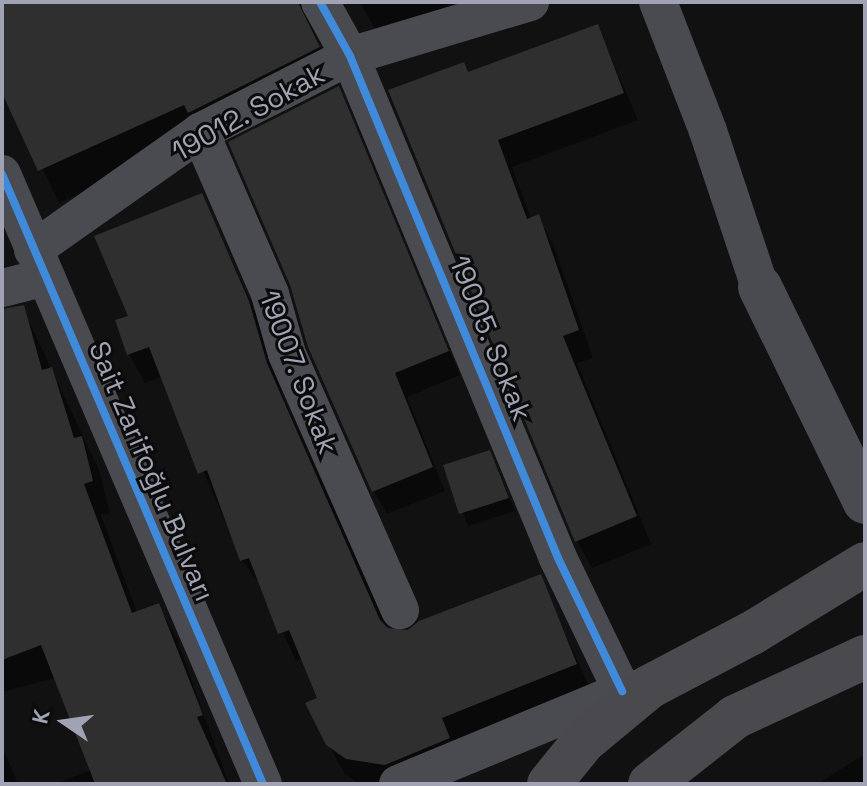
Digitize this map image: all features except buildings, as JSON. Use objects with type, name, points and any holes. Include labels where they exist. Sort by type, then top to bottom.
[{"type":"main road","points":[[549,784],[584,741],[636,689],[752,633],[865,564]]},
{"type":"main road","points":[[650,784],[735,717],[865,657]]},
{"type":"street","name":"19005. Sokak","points":[[320,2],[350,56],[558,558],[636,689]]},
{"type":"street","name":"19012. Sokak","points":[[39,264],[200,132],[350,56],[530,2]]},
{"type":"street","points":[[658,2],[708,131],[760,287],[865,502]]},
{"type":"street","name":"19007. Sokak","points":[[200,132],[270,294],[287,354],[400,610]]},
{"type":"street","name":"Sait Zarifoğlu Bulvarı","points":[[2,174],[266,783]]},
{"type":"street","points":[[2,288],[39,264]]},
{"type":"street","points":[[398,784],[636,689]]},
{"type":"cycle path","points":[[320,2],[350,56],[558,558],[622,691]]},
{"type":"cycle path","points":[[2,174],[263,784]]}]
